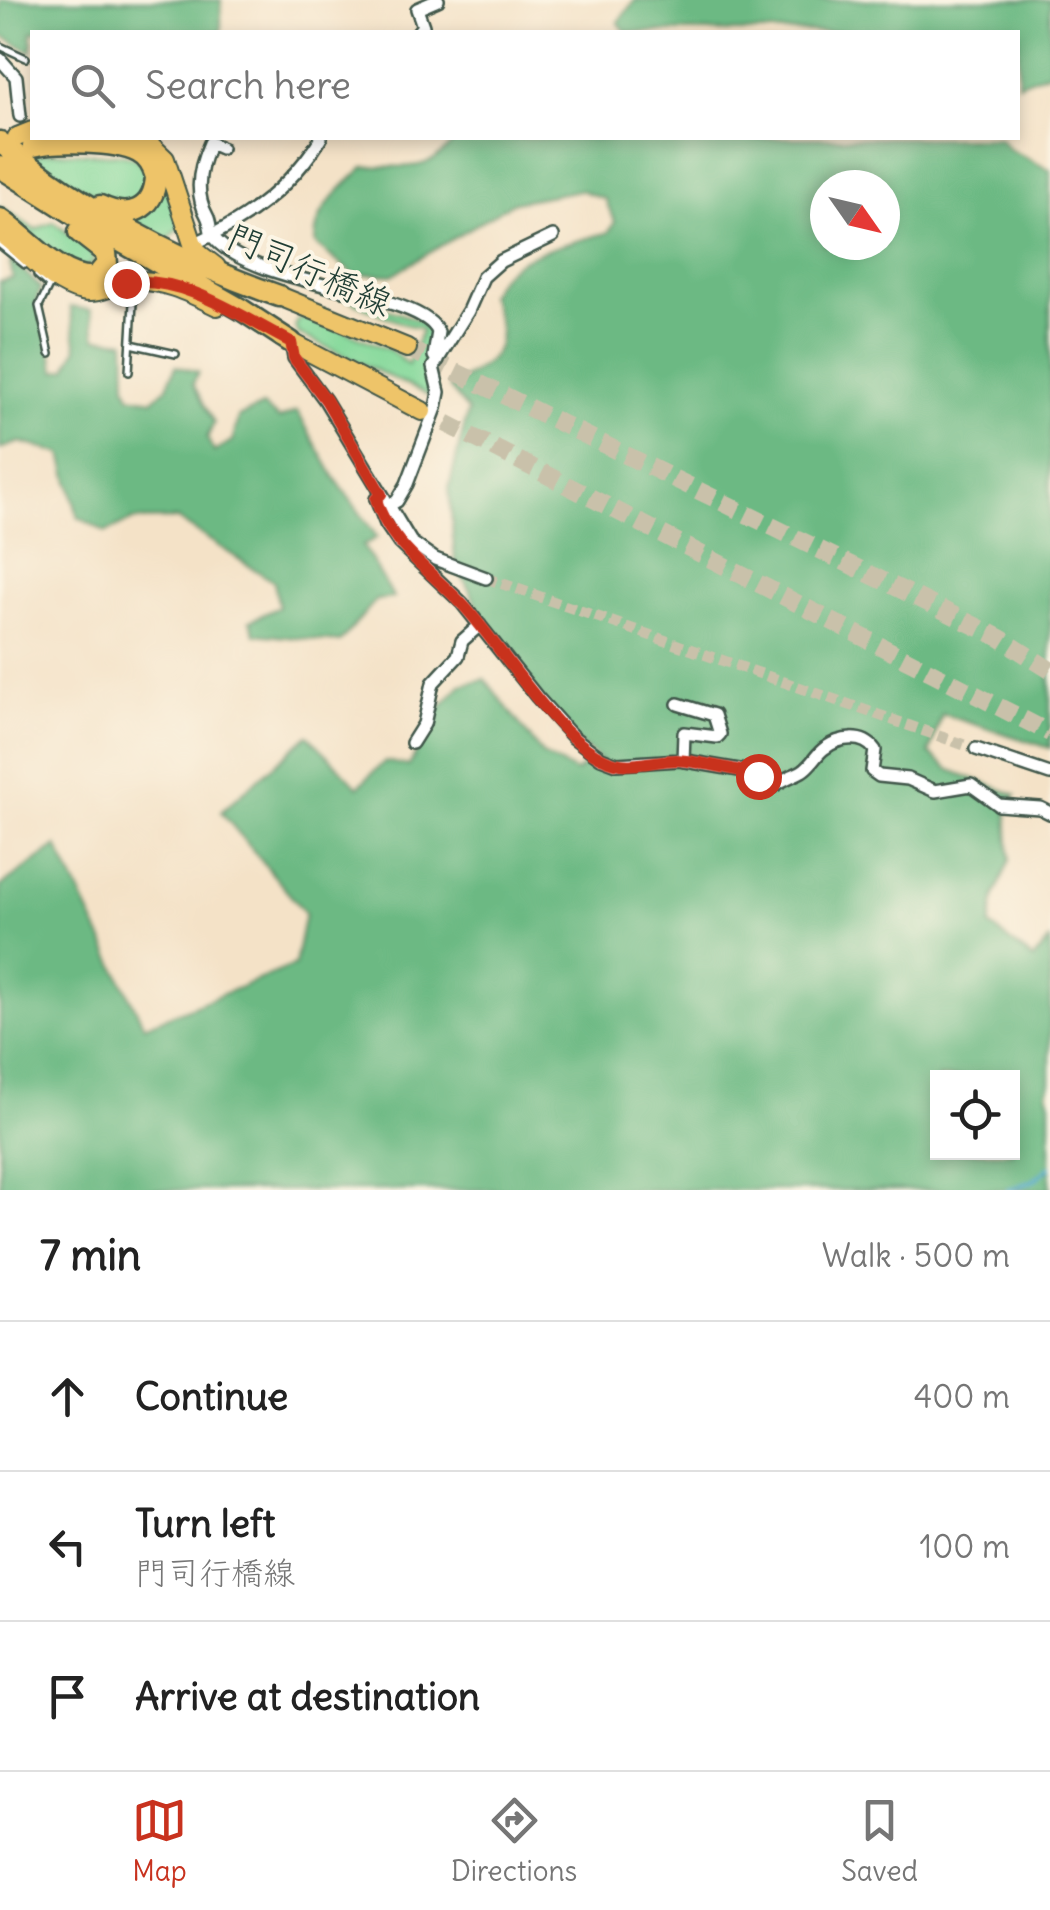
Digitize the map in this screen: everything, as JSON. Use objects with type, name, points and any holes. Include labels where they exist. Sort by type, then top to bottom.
[{"type":"highway","points":[[57,142],[136,151],[154,168],[155,186],[140,210],[116,213],[23,145],[57,142]]},
{"type":"highway","points":[[23,145],[122,228],[191,264],[279,296]]},
{"type":"highway","points":[[0,171],[40,206],[96,244],[106,254],[107,264],[96,277],[79,276],[0,218]]},
{"type":"highway","points":[[0,171],[291,342]]},
{"type":"highway","points":[[122,228],[164,244],[203,240]]},
{"type":"main road","name":"門司行橋線","points":[[144,140],[165,159],[203,240],[199,254],[216,267],[279,296],[408,348]]},
{"type":"main road","name":"門司行橋線","points":[[0,232],[52,282],[92,292],[134,282],[159,283],[192,294],[422,411]]},
{"type":"street","points":[[425,27],[417,9],[438,0]]},
{"type":"street","points":[[0,59],[16,78],[20,116]]},
{"type":"street","points":[[203,240],[236,224],[302,169],[320,140]]},
{"type":"street","points":[[203,240],[200,165],[210,143],[222,148]]},
{"type":"street","points":[[553,236],[501,261],[482,277],[468,310],[438,360],[433,372],[439,392],[436,408],[407,484],[397,500],[376,499],[399,543],[480,625],[573,736],[601,758],[617,764],[683,761],[751,772],[774,786],[784,777],[800,773],[825,748],[856,738],[875,750],[872,771],[879,776],[908,779],[935,792],[971,785],[1000,805],[1040,808],[1050,813]]},
{"type":"street","points":[[203,240],[288,276],[346,289],[429,318],[438,332],[434,356],[438,360]]},
{"type":"street","points":[[291,342],[294,358],[326,400],[411,542],[448,565],[486,578]]},
{"type":"street","points":[[412,743],[424,724],[433,683],[458,656],[462,641],[480,625]]},
{"type":"street","points":[[678,704],[714,715],[720,734],[684,734],[683,761]]},
{"type":"street","points":[[976,749],[1050,774]]},
{"type":"lane","points":[[0,46],[26,58]]},
{"type":"lane","points":[[0,244],[52,282],[39,306],[50,354]]},
{"type":"lane","points":[[129,372],[134,282]]},
{"type":"lane","points":[[131,344],[176,354]]},
{"type":"green space","points":[[0,0],[221,0],[221,30],[30,30],[30,51],[0,35]]},
{"type":"green space","points":[[635,0],[1050,0],[1050,72],[1020,83],[1020,30],[624,30],[618,22]]},
{"type":"green space","points":[[455,140],[1001,140],[1009,149],[1050,170],[1050,748],[942,714],[929,753],[950,770],[1016,795],[1007,813],[1010,860],[995,895],[990,926],[1033,959],[1050,940],[1050,1190],[0,1190],[0,887],[57,846],[144,1026],[295,965],[305,913],[221,812],[308,735],[358,787],[385,761],[409,766],[438,710],[461,685],[485,679],[543,755],[576,772],[592,760],[603,762],[564,732],[499,650],[455,561],[449,488],[468,411],[449,387],[489,361],[496,352],[499,329],[489,295],[510,268],[541,252],[609,232],[615,222],[605,199],[580,190],[514,202],[392,275],[353,274],[315,244],[324,210],[364,167],[426,163]]},
{"type":"green space","points":[[50,152],[137,159],[149,175],[139,202],[115,205],[50,171],[31,156]]},
{"type":"green space","points":[[163,175],[180,228],[166,241],[132,221]]},
{"type":"green space","points":[[0,207],[35,230],[53,222],[91,250],[94,263],[79,269],[0,214]]},
{"type":"green space","points":[[14,261],[41,288],[37,300],[56,371],[67,369],[77,348],[70,307],[91,310],[96,338],[125,341],[126,386],[130,396],[153,400],[166,388],[176,366],[198,372],[193,384],[214,423],[207,438],[214,452],[233,440],[238,417],[263,406],[279,419],[297,411],[335,478],[377,537],[363,546],[394,598],[376,600],[340,642],[255,634],[250,621],[279,607],[274,582],[177,519],[133,520],[106,532],[78,517],[62,454],[20,442],[0,449],[0,282],[13,278],[10,263]]},
{"type":"green space","points":[[339,293],[429,324],[432,336],[427,367],[434,398],[299,334],[295,327],[299,319],[314,318],[390,350],[408,365],[422,329],[379,314]]},
{"type":"waterway","points":[[1008,1190],[1033,1181],[1050,1167]]},
{"type":"tunnel","points":[[407,348],[1000,638],[1050,670]]},
{"type":"tunnel","points":[[422,411],[1050,733]]},
{"type":"tunnel","points":[[486,578],[976,749]]},
{"type":"route","points":[[126,283],[172,286],[291,342],[294,358],[326,400],[381,494],[376,499],[379,510],[399,543],[462,603],[573,736],[601,758],[617,764],[680,760],[758,776]]}]
